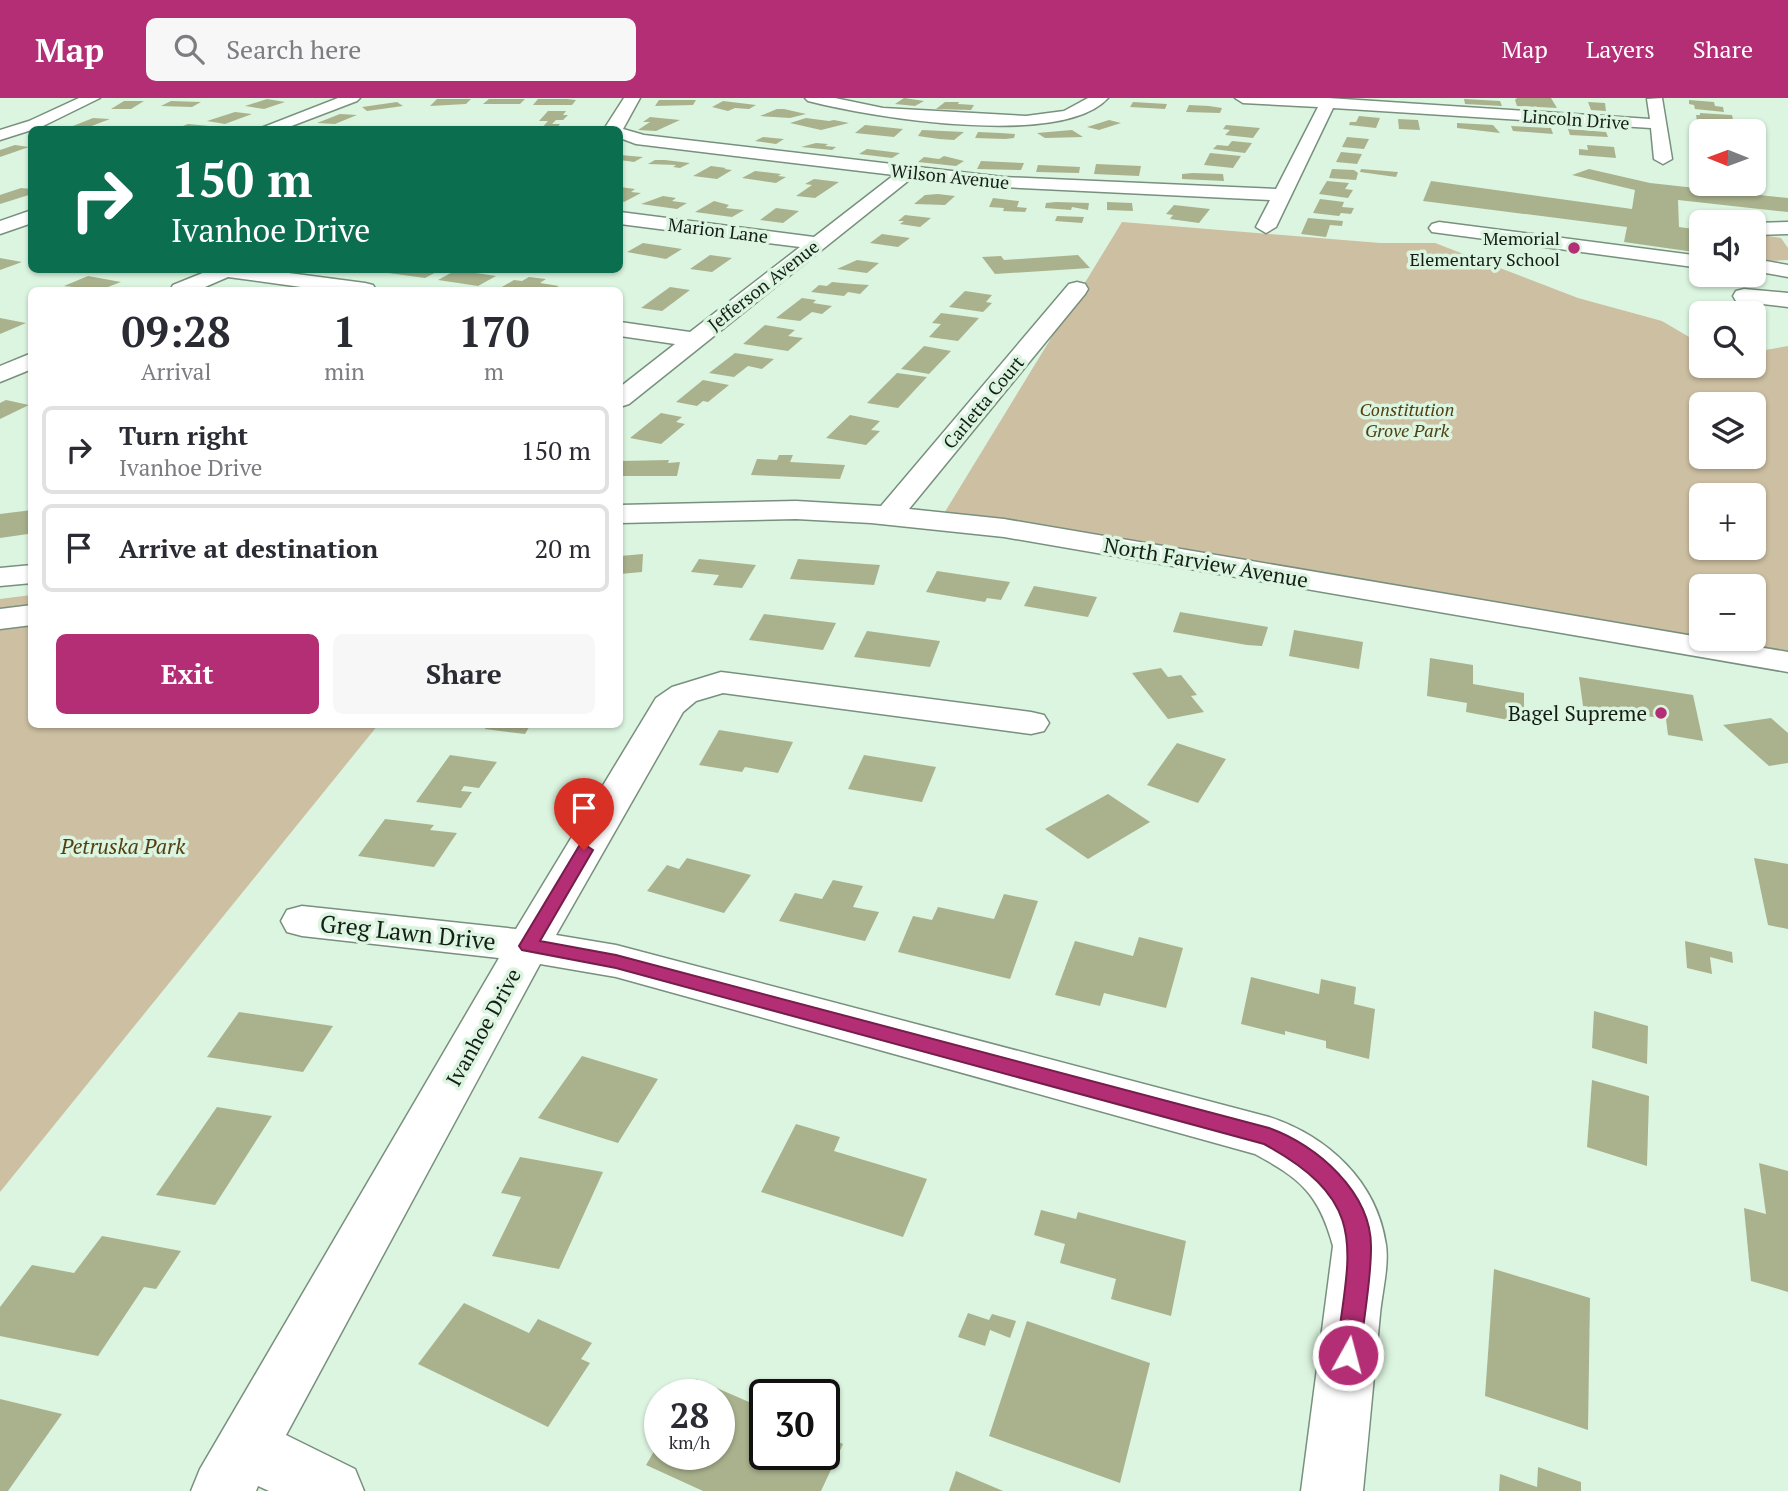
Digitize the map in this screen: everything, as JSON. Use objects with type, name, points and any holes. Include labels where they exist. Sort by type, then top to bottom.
[{"type":"street","points":[[29,126],[92,98]]},
{"type":"street","points":[[275,126],[352,98]]},
{"type":"street","points":[[614,126],[632,98]]},
{"type":"street","points":[[813,98],[883,113],[1026,121],[1068,116],[1100,98]]},
{"type":"street","name":"Lincoln Drive","points":[[1243,98],[1658,124]]},
{"type":"street","points":[[1654,98],[1663,159]]},
{"type":"street","points":[[1266,228],[1328,103]]},
{"type":"street","points":[[0,135],[28,126]]},
{"type":"street","name":"Wilson Avenue","points":[[623,134],[642,140],[1022,183],[1282,195]]},
{"type":"street","name":"Jefferson Avenue","points":[[623,397],[908,172]]},
{"type":"street","points":[[0,228],[28,218]]},
{"type":"street","name":"Marion Lane","points":[[623,218],[817,243]]},
{"type":"street","points":[[1598,248],[1601,224]]},
{"type":"street","points":[[1440,228],[1689,260]]},
{"type":"street","points":[[0,236],[21,239]]},
{"type":"street","points":[[1766,267],[1788,271]]},
{"type":"street","points":[[188,287],[218,273]]},
{"type":"street","points":[[246,273],[344,287]]},
{"type":"street","name":"Carletta Court","points":[[889,515],[1077,289]]},
{"type":"street","points":[[1766,303],[1788,300]]},
{"type":"street","points":[[623,329],[694,340]]},
{"type":"street","points":[[0,374],[28,362]]},
{"type":"street","name":"North Farview Avenue","points":[[623,514],[796,510],[889,515],[1004,528],[1788,662]]},
{"type":"street","points":[[0,578],[28,574]]},
{"type":"street","points":[[0,619],[28,616]]},
{"type":"street","name":"Ivanhoe Drive","points":[[235,1469],[528,946],[669,706],[684,694],[721,682],[1031,723]]},
{"type":"street","name":"Greg Lawn Drive","points":[[302,921],[528,946],[616,961],[1269,1137],[1307,1157],[1334,1183],[1352,1212],[1360,1246],[1332,1491]]},
{"type":"street","points":[[235,1469],[333,1491]]},
{"type":"green space","name":"Constitution Grove Park","points":[[1122,222],[1380,243],[1435,243],[1578,298],[1662,321],[1689,337],[1689,378],[1766,378],[1766,350],[1788,346],[1788,662],[1722,651],[1766,651],[1766,574],[1689,574],[1689,645],[940,520]]},
{"type":"green space","points":[[1766,236],[1781,238],[1788,248],[1788,260],[1768,261]]},
{"type":"green space","name":"Petruska Park","points":[[28,595],[28,728],[376,728],[0,1192],[0,599]]},
{"type":"building","points":[[904,98],[924,101],[915,106],[895,104]]},
{"type":"building","points":[[1517,98],[1551,98],[1557,108],[1517,106]]},
{"type":"building","points":[[267,99],[285,102],[264,109],[245,106]]},
{"type":"building","points":[[437,99],[471,99],[466,104],[430,106]]},
{"type":"building","points":[[489,99],[525,99],[520,104],[483,104]]},
{"type":"building","points":[[538,99],[576,100],[572,105],[533,105]]},
{"type":"building","points":[[1464,99],[1500,101],[1502,106],[1465,104]]},
{"type":"building","points":[[659,100],[696,100],[693,105],[655,106]]},
{"type":"building","points":[[1689,100],[1714,102],[1715,106],[1723,107],[1724,112],[1695,109],[1694,105],[1689,104]]},
{"type":"building","points":[[124,101],[144,101],[131,109],[111,109]]},
{"type":"building","points":[[171,101],[201,102],[192,107],[161,106]]},
{"type":"building","points":[[723,101],[756,105],[749,109],[735,108],[728,111],[712,107]]},
{"type":"building","points":[[397,102],[403,106],[367,111],[362,107]]},
{"type":"building","points":[[945,102],[974,105],[971,110],[936,109]]},
{"type":"building","points":[[1133,102],[1167,104],[1165,109],[1130,107]]},
{"type":"building","points":[[1588,102],[1605,103],[1606,111],[1591,110]]},
{"type":"building","points":[[1189,105],[1222,108],[1220,113],[1186,112]]},
{"type":"building","points":[[777,109],[806,114],[790,118],[760,116]]},
{"type":"building","points":[[548,111],[566,111],[563,115],[568,115],[552,124],[560,124],[558,126],[544,126],[548,121],[539,121]]},
{"type":"building","points":[[235,112],[252,114],[225,124],[207,121]]},
{"type":"building","points":[[340,114],[357,115],[335,124],[317,123]]},
{"type":"building","points":[[1696,115],[1732,115],[1733,119],[1697,119]]},
{"type":"building","points":[[1359,116],[1380,118],[1376,128],[1349,125],[1350,122],[1356,122]]},
{"type":"building","points":[[650,117],[680,120],[656,131],[638,130],[650,122],[643,122]]},
{"type":"building","points":[[93,118],[110,119],[92,126],[73,126]]},
{"type":"building","points":[[806,118],[849,123],[821,130],[790,123]]},
{"type":"building","points":[[1398,119],[1418,120],[1420,130],[1399,129]]},
{"type":"building","points":[[1109,120],[1121,123],[1099,130],[1087,127]]},
{"type":"building","points":[[1457,123],[1493,125],[1500,133],[1457,128]]},
{"type":"building","points":[[865,125],[903,129],[894,137],[855,133]]},
{"type":"building","points":[[1226,125],[1260,128],[1253,138],[1225,135],[1230,130],[1223,129]]},
{"type":"building","points":[[1511,126],[1551,128],[1553,134],[1513,131]]},
{"type":"building","points":[[1568,129],[1606,132],[1608,137],[1570,135]]},
{"type":"building","points":[[922,130],[964,132],[954,140],[918,136]]},
{"type":"building","points":[[1072,130],[1083,137],[1045,138],[1037,133]]},
{"type":"building","points":[[978,132],[1015,134],[1014,138],[1005,139],[975,138]]},
{"type":"building","points":[[763,137],[784,139],[776,144],[755,141]]},
{"type":"building","points":[[1347,137],[1369,139],[1364,149],[1342,147]]},
{"type":"building","points":[[1232,141],[1252,143],[1245,153],[1213,149],[1217,145],[1228,146]]},
{"type":"building","points":[[816,143],[836,147],[832,150],[801,147]]},
{"type":"building","points":[[15,145],[28,147],[0,157],[0,150]]},
{"type":"building","points":[[1587,145],[1614,147],[1616,158],[1579,155],[1579,149],[1588,150]]},
{"type":"building","points":[[867,149],[900,153],[892,158],[859,154]]},
{"type":"building","points":[[1341,152],[1362,154],[1357,164],[1336,162]]},
{"type":"building","points":[[1210,153],[1241,156],[1233,168],[1204,165]]},
{"type":"building","points":[[623,155],[643,157],[634,162],[623,160]]},
{"type":"building","points":[[944,156],[964,161],[956,166],[918,162],[924,157],[939,159]]},
{"type":"building","points":[[655,160],[690,163],[680,168],[673,167],[676,165],[648,164]]},
{"type":"building","points":[[981,161],[1024,163],[1021,170],[977,169]]},
{"type":"building","points":[[1096,164],[1141,166],[1139,176],[1094,174]]},
{"type":"building","points":[[1038,165],[1080,167],[1079,173],[1036,172]]},
{"type":"building","points":[[711,166],[732,170],[717,179],[693,176]]},
{"type":"building","points":[[1332,169],[1354,170],[1358,173],[1356,180],[1329,178]]},
{"type":"building","points":[[1361,169],[1398,172],[1396,177],[1360,172]]},
{"type":"building","name":"Memorial Elementary School","points":[[1589,169],[1650,183],[1689,187],[1689,196],[1788,198],[1788,212],[1678,200],[1679,227],[1689,228],[1689,251],[1624,242],[1627,227],[1423,201],[1431,181],[1632,209],[1635,190],[1572,175]]},
{"type":"building","points":[[755,171],[786,177],[776,183],[742,178]]},
{"type":"building","points":[[1182,174],[1223,174],[1224,181],[1182,179]]},
{"type":"building","points":[[814,179],[839,182],[815,198],[796,196],[812,185],[805,184]]},
{"type":"building","points":[[1327,181],[1349,183],[1345,189],[1353,190],[1348,198],[1319,194]]},
{"type":"building","points":[[623,187],[641,193],[624,202]]},
{"type":"building","points":[[21,188],[28,189],[28,195],[0,204],[0,195]]},
{"type":"building","points":[[925,195],[955,196],[945,205],[914,204]]},
{"type":"building","points":[[663,196],[676,198],[672,201],[687,203],[677,209],[641,204]]},
{"type":"building","points":[[993,198],[1019,201],[1017,207],[1027,208],[1025,212],[989,207]]},
{"type":"building","points":[[1320,199],[1344,202],[1342,207],[1354,208],[1351,214],[1341,213],[1339,216],[1313,213]]},
{"type":"building","points":[[714,201],[729,205],[726,208],[744,210],[732,217],[695,212]]},
{"type":"building","points":[[1107,202],[1132,203],[1133,211],[1107,210]]},
{"type":"building","points":[[1046,203],[1089,203],[1088,210],[1072,207],[1071,210],[1045,208]]},
{"type":"building","points":[[1174,205],[1210,209],[1199,223],[1170,219],[1173,215],[1166,214]]},
{"type":"building","points":[[776,208],[799,211],[783,223],[760,220]]},
{"type":"building","points":[[905,215],[931,218],[920,227],[900,224],[904,221],[898,221]]},
{"type":"building","points":[[1057,216],[1084,217],[1082,223],[1055,221]]},
{"type":"building","points":[[1308,218],[1343,221],[1342,226],[1330,225],[1326,237],[1301,234]]},
{"type":"building","points":[[882,234],[910,238],[898,247],[870,243]]},
{"type":"building","points":[[643,243],[682,249],[666,259],[627,252]]},
{"type":"building","points":[[710,255],[732,258],[712,272],[690,269]]},
{"type":"building","points":[[1078,255],[1090,268],[995,274],[982,257],[1001,256],[1004,260]]},
{"type":"building","points":[[0,258],[22,262],[0,270]]},
{"type":"building","points":[[857,260],[879,263],[867,273],[837,269]]},
{"type":"building","points":[[388,273],[434,273],[425,278]]},
{"type":"building","points":[[451,273],[496,276],[478,286],[438,280]]},
{"type":"building","points":[[88,276],[121,282],[108,287],[64,286]]},
{"type":"building","points":[[529,277],[546,279],[540,283],[559,286],[502,287],[514,280],[522,281]]},
{"type":"building","points":[[832,282],[869,285],[860,294],[848,292],[844,296],[811,292],[819,285],[827,286]]},
{"type":"building","points":[[670,287],[690,290],[662,311],[641,308]]},
{"type":"building","points":[[965,291],[992,295],[986,302],[992,303],[983,312],[949,307]]},
{"type":"building","points":[[802,298],[832,306],[822,314],[812,312],[800,321],[776,318]]},
{"type":"building","points":[[941,313],[979,318],[958,341],[929,337],[941,324],[932,323]]},
{"type":"building","points":[[0,318],[26,323],[0,334]]},
{"type":"building","points":[[765,325],[795,330],[788,336],[803,338],[788,351],[743,344]]},
{"type":"building","points":[[924,346],[951,351],[929,374],[901,369]]},
{"type":"building","points":[[735,353],[774,359],[762,369],[748,366],[734,377],[709,373]]},
{"type":"building","points":[[897,373],[927,377],[898,408],[867,403]]},
{"type":"building","points":[[703,380],[729,385],[708,402],[703,401],[697,406],[676,402]]},
{"type":"building","points":[[6,400],[28,405],[0,419],[0,403]]},
{"type":"building","points":[[661,413],[682,417],[676,422],[685,424],[661,444],[630,438]]},
{"type":"building","points":[[850,415],[880,421],[871,430],[880,431],[866,445],[826,438]]},
{"type":"building","points":[[779,455],[793,455],[790,462],[845,465],[840,479],[751,475],[757,459],[777,460]]},
{"type":"building","points":[[623,461],[680,462],[677,476],[623,476]]},
{"type":"building","points":[[28,510],[28,534],[0,538],[0,514]]},
{"type":"building","points":[[643,554],[642,572],[623,574],[623,556]]},
{"type":"building","points":[[699,559],[756,565],[742,588],[713,585],[719,575],[691,572]]},
{"type":"building","points":[[798,559],[880,565],[874,585],[790,579]]},
{"type":"building","points":[[937,571],[1010,582],[1001,600],[987,598],[985,602],[926,592]]},
{"type":"building","points":[[1034,586],[1097,597],[1088,617],[1024,606]]},
{"type":"building","points":[[1180,612],[1268,627],[1262,646],[1247,645],[1173,632]]},
{"type":"building","points":[[764,614],[836,623],[823,650],[749,640]]},
{"type":"building","points":[[1294,630],[1363,642],[1359,669],[1289,656]]},
{"type":"building","points":[[867,631],[940,641],[930,667],[854,657]]},
{"type":"building","points":[[1430,658],[1473,665],[1473,684],[1524,693],[1524,723],[1466,712],[1467,703],[1427,696]]},
{"type":"building","points":[[1161,668],[1168,677],[1181,675],[1197,695],[1191,696],[1204,712],[1168,719],[1132,673]]},
{"type":"building","name":"Bagel Supreme","points":[[1579,677],[1693,695],[1703,741],[1668,735],[1666,719],[1583,706]]},
{"type":"building","points":[[1771,718],[1788,733],[1788,763],[1769,766],[1723,725]]},
{"type":"building","points":[[486,728],[529,728],[525,734]]},
{"type":"building","points":[[719,730],[793,742],[778,773],[745,767],[742,772],[699,765]]},
{"type":"building","points":[[1177,743],[1226,759],[1198,803],[1147,785]]},
{"type":"building","points":[[450,755],[497,762],[479,788],[464,786],[461,791],[472,792],[461,808],[416,802]]},
{"type":"building","points":[[864,755],[936,767],[922,802],[848,789]]},
{"type":"building","points":[[1108,794],[1150,822],[1088,859],[1045,829]]},
{"type":"building","points":[[385,819],[434,825],[430,830],[457,833],[434,867],[358,856]]},
{"type":"building","points":[[687,858],[751,875],[724,913],[647,891],[667,865],[679,869]]},
{"type":"building","points":[[1754,858],[1788,864],[1788,929],[1768,925]]},
{"type":"building","points":[[833,880],[863,886],[853,907],[879,912],[865,941],[779,921],[795,893],[822,899]]},
{"type":"building","points":[[1004,894],[1038,901],[1010,979],[898,952],[913,916],[932,920],[938,907],[994,919]]},
{"type":"building","points":[[1139,937],[1183,948],[1166,1008],[1104,993],[1100,1006],[1055,995],[1075,941],[1133,956]]},
{"type":"building","points":[[1685,941],[1732,952],[1733,963],[1710,957],[1712,974],[1687,968]]},
{"type":"building","points":[[1251,977],[1319,994],[1321,979],[1356,987],[1354,1004],[1375,1009],[1369,1059],[1326,1048],[1326,1041],[1285,1031],[1285,1035],[1241,1024]]},
{"type":"building","points":[[1594,1011],[1648,1026],[1647,1064],[1592,1048]]},
{"type":"building","points":[[239,1012],[333,1026],[303,1072],[207,1057]]},
{"type":"building","points":[[582,1056],[658,1079],[618,1143],[538,1118]]},
{"type":"building","points":[[1592,1080],[1649,1096],[1647,1166],[1587,1147]]},
{"type":"building","points":[[217,1107],[272,1116],[215,1205],[156,1195]]},
{"type":"building","points":[[796,1124],[840,1137],[834,1151],[927,1179],[903,1237],[761,1192]]},
{"type":"building","points":[[520,1157],[603,1172],[559,1269],[492,1256],[521,1197],[501,1193]]},
{"type":"building","points":[[1759,1163],[1788,1171],[1788,1292],[1751,1281],[1744,1208],[1766,1214]]},
{"type":"building","points":[[1041,1210],[1076,1219],[1078,1212],[1186,1241],[1171,1316],[1111,1299],[1116,1279],[1060,1263],[1065,1244],[1034,1235]]},
{"type":"building","points":[[102,1236],[181,1251],[156,1289],[144,1287],[98,1356],[0,1336],[0,1307],[32,1265],[74,1273]]},
{"type":"building","points":[[1494,1269],[1590,1298],[1588,1430],[1485,1396]]},
{"type":"building","points":[[464,1303],[529,1333],[538,1319],[592,1343],[581,1359],[590,1363],[548,1427],[418,1364]]},
{"type":"building","points":[[968,1313],[989,1320],[992,1314],[1016,1321],[1010,1338],[990,1330],[985,1346],[958,1337]]},
{"type":"building","points":[[1027,1321],[1150,1363],[1120,1483],[989,1436]]},
{"type":"building","points":[[735,1396],[749,1402],[749,1470],[831,1470],[821,1491],[703,1491],[657,1470],[735,1470]]},
{"type":"building","points":[[0,1399],[62,1414],[8,1491],[0,1491]]},
{"type":"building","points":[[1538,1467],[1581,1482],[1581,1491],[1499,1491],[1500,1474],[1537,1487]]},
{"type":"building","points":[[956,1471],[1003,1491],[949,1491]]},
{"type":"place","name":"Memorial Elementary School","points":[[1574,248]]},
{"type":"place","name":"Bagel Supreme","points":[[1661,713]]},
{"type":"route","points":[[584,850],[528,946],[616,961],[1269,1137],[1307,1157],[1334,1183],[1352,1212],[1360,1246],[1348,1355]]}]
